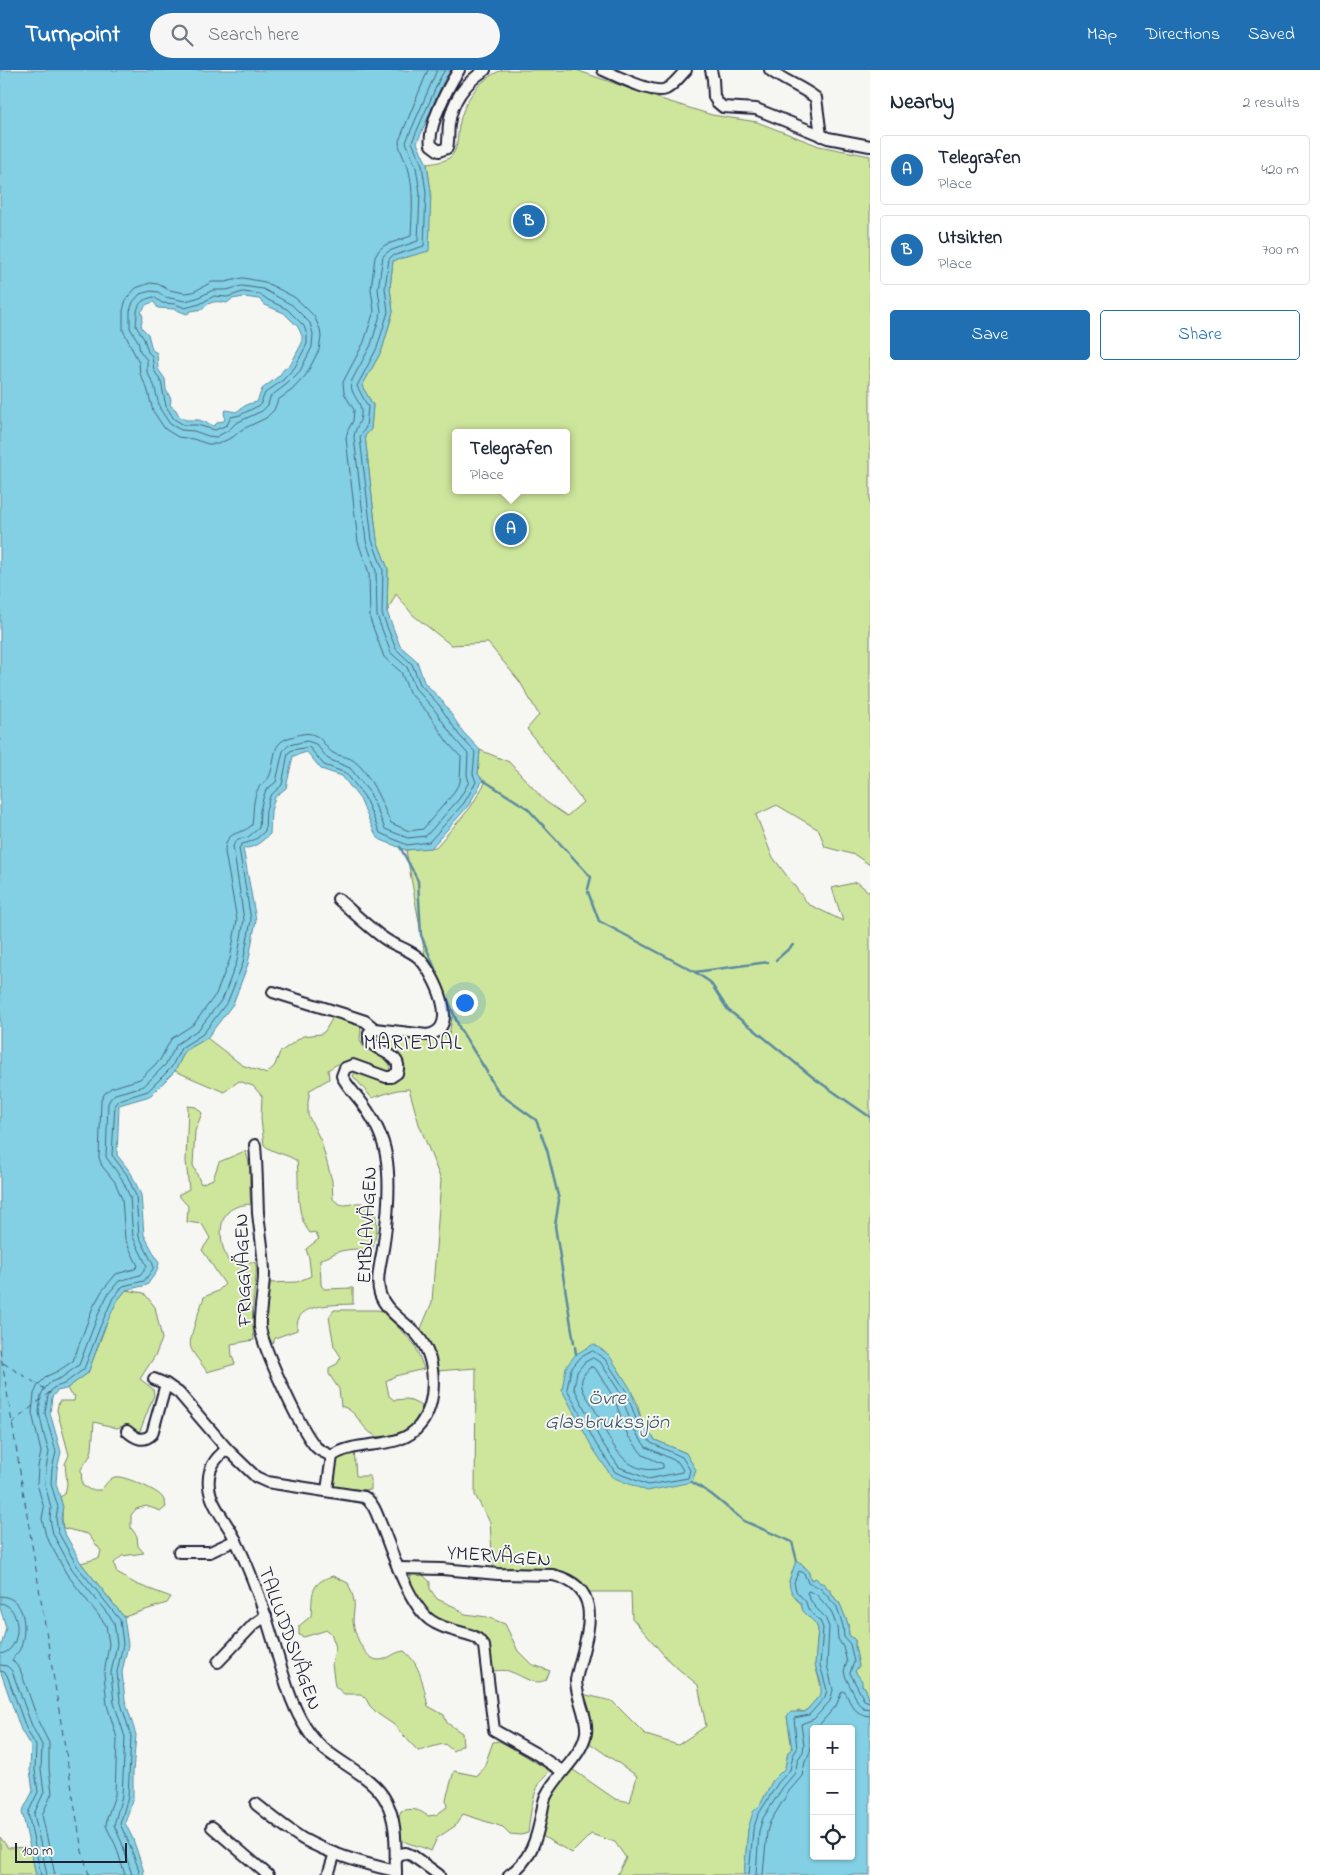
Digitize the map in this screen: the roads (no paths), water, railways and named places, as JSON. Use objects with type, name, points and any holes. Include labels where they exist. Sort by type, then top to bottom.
[{"type":"street","points":[[459,70],[444,98],[430,136],[432,145],[439,151],[446,148],[452,108],[460,93],[484,70]]},
{"type":"street","points":[[602,70],[659,90],[665,89],[686,70]]},
{"type":"street","points":[[711,70],[714,97],[723,107],[763,112],[821,136],[870,146]]},
{"type":"street","points":[[770,70],[780,78],[816,98],[821,136]]},
{"type":"street","points":[[273,992],[354,1016],[375,1029],[420,1035],[434,1034],[439,1030],[443,1023],[444,1007],[421,960],[383,938],[338,899]]},
{"type":"street","name":"EMBLAVÄGEN","points":[[332,1456],[342,1449],[358,1445],[404,1439],[420,1425],[426,1415],[432,1387],[431,1365],[425,1346],[380,1296],[380,1267],[388,1198],[387,1157],[383,1141],[375,1124],[342,1074],[345,1068],[354,1065],[386,1077],[391,1077],[397,1073],[399,1065],[396,1060],[369,1041],[369,1033],[375,1029]]},
{"type":"street","name":"FRIGGVÄGEN","points":[[254,1145],[264,1270],[260,1321],[262,1333],[286,1393],[310,1439],[322,1452],[332,1456]]},
{"type":"street","points":[[154,1379],[166,1384],[179,1393],[252,1475],[261,1480],[327,1490],[368,1499],[398,1568],[420,1610],[426,1617],[440,1625],[473,1636],[484,1646],[494,1730],[562,1771]]},
{"type":"street","points":[[127,1431],[138,1439],[150,1436],[166,1384]]},
{"type":"street","name":"TALLUDDSVÄGEN","points":[[227,1448],[214,1460],[210,1470],[208,1484],[211,1496],[236,1540],[266,1616],[290,1697],[314,1740],[374,1785],[383,1795],[392,1815],[396,1873]]},
{"type":"street","points":[[327,1490],[332,1456]]},
{"type":"street","points":[[179,1552],[210,1552],[236,1540]]},
{"type":"street","name":"YMERVÄGEN","points":[[398,1568],[553,1575],[570,1581],[580,1590],[588,1604],[590,1619],[576,1680],[576,1689],[586,1733],[579,1749],[546,1795],[533,1847],[522,1864],[510,1875]]},
{"type":"street","points":[[218,1662],[254,1624],[266,1616]]},
{"type":"street","points":[[256,1804],[302,1838],[335,1853],[396,1873]]},
{"type":"street","points":[[212,1827],[266,1873]]},
{"type":"street","points":[[328,1875],[335,1853]]},
{"type":"street","points":[[396,1858],[400,1854],[409,1855],[439,1875]]},
{"type":"water","points":[[0,70],[451,70],[444,80],[417,143],[427,164],[431,192],[429,251],[393,261],[390,288],[393,312],[382,350],[362,386],[373,405],[371,429],[365,436],[377,540],[388,569],[387,612],[400,646],[417,661],[424,682],[443,702],[463,732],[480,750],[478,774],[483,780],[468,806],[431,848],[406,850],[381,840],[376,836],[360,799],[342,776],[321,769],[307,752],[293,756],[286,788],[275,797],[271,811],[270,834],[254,846],[243,848],[256,920],[248,964],[233,1004],[207,1038],[185,1051],[175,1071],[150,1096],[119,1105],[117,1155],[131,1173],[141,1195],[144,1235],[159,1263],[157,1271],[147,1285],[126,1290],[117,1301],[104,1329],[88,1373],[66,1389],[57,1391],[52,1397],[50,1413],[61,1452],[56,1484],[63,1507],[61,1518],[63,1530],[81,1563],[124,1617],[128,1645],[122,1672],[125,1700],[136,1735],[133,1798],[125,1823],[133,1839],[144,1872],[143,1875],[36,1875],[22,1812],[33,1791],[30,1770],[31,1747],[21,1730],[0,1670],[0,1651],[6,1627],[0,1608]],"holes":[[[244,297],[259,299],[265,305],[284,313],[298,327],[302,336],[302,343],[291,364],[262,389],[257,402],[248,404],[236,412],[226,410],[224,412],[224,421],[218,422],[214,426],[199,420],[186,420],[179,416],[170,405],[171,399],[166,390],[165,379],[158,369],[157,353],[152,350],[148,334],[142,328],[143,317],[141,312],[147,305],[154,302],[158,308],[174,309],[187,314],[191,311],[203,309],[208,304],[214,302],[227,303],[232,299]]]},
{"type":"water","name":"Övre Glasbrukssjön","points":[[594,1344],[609,1355],[630,1388],[643,1425],[655,1440],[686,1453],[696,1470],[692,1482],[647,1491],[612,1477],[592,1447],[562,1390],[566,1367],[576,1354]]},
{"type":"water","points":[[797,1561],[808,1570],[811,1580],[816,1578],[820,1583],[823,1583],[841,1606],[848,1624],[849,1635],[855,1640],[859,1666],[855,1671],[862,1681],[862,1686],[865,1687],[870,1701],[870,1875],[744,1875],[748,1829],[753,1812],[760,1805],[773,1780],[785,1768],[788,1752],[792,1749],[787,1716],[791,1712],[805,1712],[821,1694],[821,1683],[815,1665],[818,1629],[816,1624],[803,1611],[801,1604],[792,1593],[789,1581]]},
{"type":"waterway","points":[[483,780],[527,808],[591,877],[588,889]]},
{"type":"waterway","points":[[400,847],[413,871]]},
{"type":"waterway","points":[[414,873],[418,881],[421,935],[460,1029],[487,1072]]},
{"type":"waterway","points":[[588,892],[599,921],[695,972],[768,962]]},
{"type":"waterway","points":[[776,960],[793,945]]},
{"type":"waterway","points":[[695,972],[710,982],[728,1010],[749,1026]]},
{"type":"waterway","points":[[751,1027],[815,1079],[870,1117]]},
{"type":"waterway","points":[[488,1075],[500,1094],[536,1120],[540,1130]]},
{"type":"waterway","points":[[541,1134],[547,1150],[559,1200],[555,1226],[574,1343]]},
{"type":"waterway","points":[[575,1347],[576,1354]]},
{"type":"waterway","points":[[692,1482],[711,1494],[744,1521],[792,1542],[797,1561]]},
{"type":"place","name":"Utsikten","points":[[529,221]]},
{"type":"place","name":"Telegrafen","points":[[511,529]]},
{"type":"district","name":"MARIEDAL","points":[[413,1042]]}]
